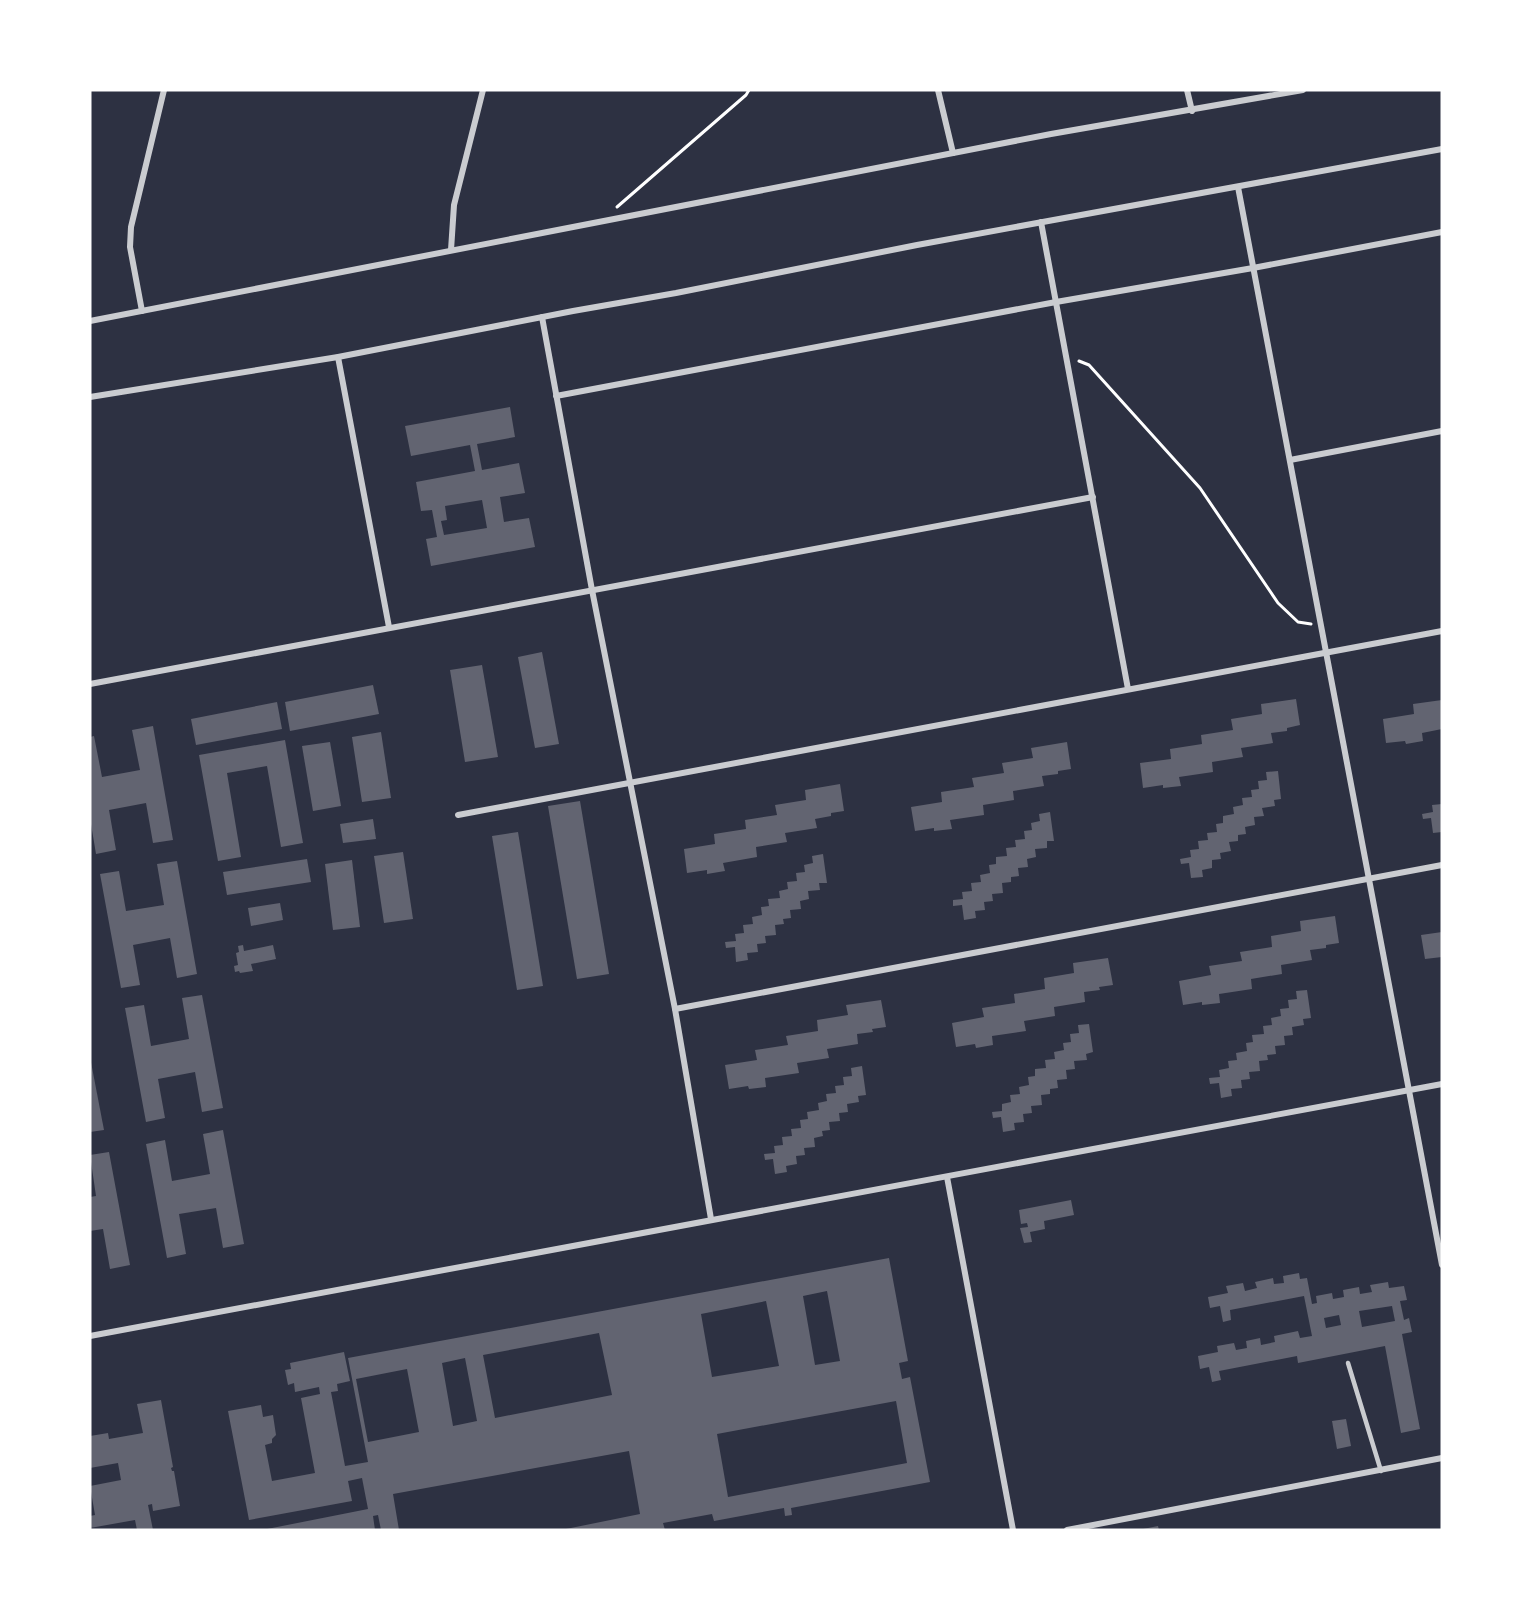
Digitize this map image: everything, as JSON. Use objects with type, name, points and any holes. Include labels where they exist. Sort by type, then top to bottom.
[{"type":"street","points":[[142,311],[130,247],[131,227],[164,90]]},
{"type":"street","points":[[451,250],[454,205],[483,90]]},
{"type":"street","points":[[938,90],[953,153]]},
{"type":"street","points":[[1187,90],[1192,111]]},
{"type":"street","points":[[90,321],[1051,134],[1304,90]]},
{"type":"street","points":[[90,397],[338,357],[1041,222],[1442,149]]},
{"type":"street","points":[[1238,187],[1442,1265]]},
{"type":"street","points":[[1041,222],[1128,689]]},
{"type":"street","points":[[556,396],[1442,232]]},
{"type":"street","points":[[542,317],[592,590],[675,1009],[711,1219]]},
{"type":"street","points":[[338,357],[389,627]]},
{"type":"street","points":[[1290,460],[1442,431]]},
{"type":"street","points":[[90,684],[1093,497]]},
{"type":"street","points":[[458,815],[1442,632]]},
{"type":"street","points":[[675,1009],[1442,865]]},
{"type":"street","points":[[90,1336],[1442,1084]]},
{"type":"street","points":[[947,1177],[1013,1530]]},
{"type":"street","points":[[1067,1530],[1442,1458]]},
{"type":"lane","points":[[1348,1362],[1381,1471]]},
{"type":"path","points":[[617,207],[749,90]]},
{"type":"path","points":[[1066,356],[1089,365],[1200,488],[1278,603],[1298,622],[1321,626]]},
{"type":"building","points":[[510,407],[515,437],[477,444],[482,470],[519,463],[525,493],[500,497],[504,522],[529,518],[535,547],[431,566],[426,539],[437,537],[432,510],[421,511],[416,482],[475,471],[470,445],[411,456],[405,426]],"holes":[[[482,500],[487,528],[444,535],[441,521],[447,520],[445,506]]]},
{"type":"building","points":[[542,652],[559,744],[535,748],[518,657]]},
{"type":"building","points":[[482,665],[498,757],[465,762],[450,670]]},
{"type":"building","points":[[373,685],[379,714],[290,731],[285,702]]},
{"type":"building","points":[[1296,699],[1300,725],[1287,728],[1287,731],[1271,733],[1273,743],[1241,748],[1243,757],[1212,762],[1213,772],[1179,777],[1181,786],[1163,788],[1163,785],[1143,788],[1140,763],[1171,759],[1170,749],[1202,744],[1201,735],[1233,730],[1231,719],[1262,714],[1261,704]]},
{"type":"building","points":[[1442,700],[1442,729],[1422,733],[1423,741],[1406,744],[1405,741],[1386,743],[1383,719],[1414,714],[1413,704]]},
{"type":"building","points":[[277,702],[282,729],[196,745],[191,719]]},
{"type":"building","points":[[153,726],[173,840],[153,843],[146,803],[109,810],[116,850],[96,854],[90,818],[90,737],[94,736],[102,777],[140,770],[132,730]]},
{"type":"building","points":[[381,732],[391,798],[362,802],[352,737]]},
{"type":"building","points":[[285,740],[303,843],[281,847],[267,766],[227,773],[241,857],[218,861],[199,755]]},
{"type":"building","points":[[330,742],[341,806],[313,811],[302,746]]},
{"type":"building","points":[[1067,742],[1071,769],[1058,771],[1058,774],[1042,776],[1044,786],[1013,791],[1014,800],[983,805],[984,815],[950,820],[952,829],[934,831],[934,828],[915,831],[911,807],[942,802],[941,792],[974,787],[972,778],[1004,773],[1002,763],[1033,758],[1031,748]]},
{"type":"building","points":[[1278,771],[1281,799],[1274,800],[1275,806],[1262,808],[1264,816],[1254,817],[1255,825],[1245,827],[1246,834],[1238,835],[1238,841],[1229,842],[1231,851],[1220,853],[1221,859],[1212,860],[1212,868],[1202,870],[1203,877],[1191,878],[1189,863],[1181,864],[1180,859],[1191,857],[1190,850],[1199,849],[1198,841],[1208,840],[1207,833],[1217,832],[1216,824],[1223,823],[1223,816],[1234,814],[1233,807],[1243,805],[1242,798],[1252,797],[1251,790],[1259,789],[1258,781],[1267,780],[1266,772]]},
{"type":"building","points":[[840,784],[844,811],[815,819],[817,828],[785,833],[787,842],[756,847],[757,857],[723,863],[725,871],[707,874],[707,870],[687,873],[684,849],[715,844],[714,834],[746,829],[745,820],[777,815],[775,805],[806,800],[805,790]]},
{"type":"building","points":[[580,801],[609,974],[577,979],[548,806]]},
{"type":"building","points":[[1442,804],[1442,832],[1433,833],[1431,818],[1423,819],[1422,814],[1433,812],[1432,805]]},
{"type":"building","points":[[1050,812],[1054,841],[1047,841],[1047,848],[1035,849],[1036,857],[1027,859],[1028,867],[1018,868],[1019,876],[1011,877],[1011,882],[1002,883],[1003,893],[992,894],[993,901],[984,902],[985,910],[975,911],[976,918],[964,920],[962,905],[953,906],[953,900],[963,899],[962,892],[972,891],[971,883],[981,882],[980,875],[990,873],[989,865],[996,864],[996,857],[1007,856],[1006,848],[1016,847],[1015,840],[1025,839],[1024,831],[1032,830],[1031,823],[1040,821],[1039,814]]},
{"type":"building","points":[[373,819],[376,839],[343,843],[340,824]]},
{"type":"building","points":[[518,832],[543,986],[517,990],[492,836]]},
{"type":"building","points":[[403,852],[413,919],[384,923],[374,856]]},
{"type":"building","points":[[823,854],[827,883],[819,883],[820,890],[808,891],[809,899],[800,901],[801,909],[790,910],[791,918],[783,919],[784,924],[775,925],[776,935],[765,936],[766,943],[757,944],[758,952],[747,953],[748,960],[736,962],[735,947],[726,948],[725,942],[736,941],[735,934],[744,933],[743,925],[753,924],[752,917],[762,915],[761,907],[769,906],[768,899],[780,898],[779,891],[788,889],[787,882],[797,881],[796,873],[805,872],[804,865],[813,863],[812,856]]},
{"type":"building","points":[[307,859],[311,882],[227,895],[223,872]]},
{"type":"building","points":[[352,860],[360,927],[333,930],[325,864]]},
{"type":"building","points":[[177,861],[197,974],[177,978],[170,938],[133,945],[140,985],[121,988],[100,874],[119,871],[126,911],[164,905],[157,864]]},
{"type":"building","points":[[280,903],[283,920],[251,926],[248,908]]},
{"type":"building","points":[[1335,916],[1339,943],[1326,945],[1326,948],[1310,950],[1312,960],[1281,965],[1282,974],[1251,979],[1252,989],[1219,994],[1220,1003],[1202,1005],[1202,1002],[1183,1005],[1179,981],[1211,975],[1209,966],[1242,961],[1240,952],[1272,947],[1271,936],[1301,931],[1300,921]]},
{"type":"building","points":[[1442,932],[1442,957],[1425,959],[1421,935]]},
{"type":"building","points":[[243,945],[244,951],[273,945],[276,959],[251,964],[253,971],[235,972],[234,966],[238,965],[236,953],[239,952],[238,946]]},
{"type":"building","points":[[1108,958],[1113,985],[1099,987],[1100,990],[1084,992],[1085,1002],[1054,1007],[1055,1016],[1024,1021],[1026,1031],[992,1036],[993,1045],[976,1048],[975,1044],[956,1047],[952,1023],[984,1017],[982,1008],[1015,1003],[1014,994],[1045,989],[1044,978],[1074,973],[1073,963]]},
{"type":"building","points":[[1307,990],[1311,1018],[1303,1019],[1304,1025],[1292,1027],[1293,1035],[1284,1036],[1285,1045],[1275,1046],[1276,1054],[1267,1055],[1268,1060],[1259,1061],[1260,1071],[1249,1072],[1250,1079],[1241,1080],[1242,1088],[1231,1089],[1232,1096],[1221,1098],[1219,1083],[1210,1084],[1209,1078],[1220,1077],[1219,1070],[1229,1068],[1228,1061],[1237,1060],[1236,1053],[1247,1051],[1246,1043],[1253,1042],[1252,1035],[1264,1034],[1263,1026],[1272,1025],[1271,1018],[1281,1016],[1280,1009],[1289,1008],[1288,1000],[1297,999],[1296,991]]},
{"type":"building","points":[[202,995],[223,1108],[202,1112],[195,1072],[158,1079],[165,1118],[146,1122],[125,1008],[144,1005],[151,1046],[189,1039],[182,998]]},
{"type":"building","points":[[881,1000],[886,1027],[872,1029],[873,1032],[857,1034],[858,1044],[827,1049],[829,1058],[797,1063],[799,1073],[765,1078],[766,1087],[749,1089],[748,1086],[729,1089],[725,1065],[757,1060],[755,1050],[788,1045],[786,1036],[818,1031],[817,1020],[848,1015],[846,1005]]},
{"type":"building","points":[[1089,1024],[1093,1052],[1086,1054],[1087,1060],[1074,1061],[1075,1069],[1066,1070],[1067,1079],[1057,1080],[1058,1088],[1050,1089],[1050,1094],[1041,1095],[1042,1105],[1031,1106],[1032,1113],[1023,1114],[1024,1122],[1014,1123],[1015,1130],[1003,1132],[1001,1117],[993,1118],[992,1112],[1002,1111],[1002,1104],[1011,1102],[1010,1095],[1020,1094],[1019,1087],[1029,1085],[1028,1077],[1035,1076],[1035,1069],[1046,1068],[1045,1060],[1055,1059],[1054,1052],[1064,1050],[1063,1043],[1071,1042],[1070,1034],[1079,1033],[1078,1025]]},
{"type":"building","points":[[90,1057],[104,1130],[90,1132]]},
{"type":"building","points":[[862,1066],[866,1095],[858,1096],[859,1102],[847,1104],[848,1112],[839,1113],[840,1121],[829,1122],[830,1130],[822,1131],[823,1136],[814,1138],[815,1147],[804,1148],[805,1155],[796,1156],[797,1164],[786,1166],[787,1172],[775,1174],[773,1159],[765,1160],[764,1154],[775,1153],[774,1146],[783,1145],[782,1137],[792,1136],[791,1129],[801,1128],[800,1120],[808,1119],[807,1112],[819,1110],[818,1103],[827,1101],[826,1094],[836,1093],[835,1086],[844,1085],[843,1077],[852,1076],[851,1068]]},
{"type":"building","points":[[223,1130],[244,1244],[223,1248],[216,1208],[179,1214],[186,1254],[167,1258],[146,1144],[165,1140],[172,1181],[210,1174],[203,1134]]},
{"type":"building","points":[[109,1152],[130,1265],[110,1269],[103,1229],[90,1231],[90,1197],[96,1196],[90,1155]]},
{"type":"building","points":[[1071,1200],[1074,1215],[1044,1221],[1045,1229],[1030,1232],[1032,1242],[1024,1243],[1020,1228],[1028,1227],[1027,1223],[1021,1224],[1019,1210]]},
{"type":"building","points":[[889,1258],[908,1361],[899,1363],[902,1379],[910,1377],[930,1482],[791,1508],[792,1515],[785,1516],[784,1508],[714,1521],[712,1514],[663,1523],[665,1530],[561,1530],[640,1514],[629,1451],[393,1494],[399,1530],[381,1530],[378,1515],[373,1516],[375,1530],[262,1530],[368,1509],[362,1478],[348,1481],[352,1501],[249,1520],[228,1411],[261,1405],[263,1417],[273,1415],[276,1435],[272,1443],[265,1445],[272,1481],[315,1473],[301,1398],[320,1394],[319,1387],[295,1392],[294,1383],[288,1385],[285,1370],[291,1369],[290,1363],[344,1352],[350,1381],[337,1384],[338,1391],[331,1392],[345,1466],[368,1462],[348,1358]],"holes":[[[827,1291],[840,1361],[815,1365],[803,1296]],[[766,1301],[779,1366],[712,1377],[701,1314]],[[599,1333],[612,1395],[495,1418],[483,1355]],[[465,1358],[477,1421],[453,1426],[442,1363]],[[407,1369],[419,1432],[368,1442],[356,1379]],[[896,1401],[907,1463],[728,1497],[717,1434]]]},
{"type":"building","points":[[1299,1273],[1300,1279],[1307,1278],[1312,1304],[1317,1303],[1316,1296],[1332,1293],[1333,1299],[1344,1297],[1343,1290],[1359,1287],[1360,1294],[1372,1292],[1370,1285],[1388,1282],[1389,1288],[1404,1286],[1407,1300],[1400,1301],[1404,1320],[1409,1318],[1412,1332],[1402,1334],[1420,1429],[1401,1433],[1385,1346],[1298,1363],[1297,1356],[1219,1371],[1221,1380],[1212,1382],[1209,1367],[1200,1369],[1198,1356],[1218,1352],[1217,1346],[1234,1343],[1236,1350],[1247,1348],[1246,1341],[1260,1338],[1261,1345],[1275,1342],[1274,1336],[1298,1331],[1300,1338],[1312,1336],[1304,1296],[1230,1310],[1231,1320],[1223,1322],[1220,1306],[1210,1308],[1208,1297],[1228,1293],[1226,1286],[1243,1283],[1245,1291],[1257,1288],[1255,1282],[1273,1278],[1274,1284],[1284,1283],[1283,1276]],"holes":[[[1392,1306],[1395,1321],[1362,1327],[1359,1311]],[[1339,1315],[1341,1325],[1326,1328],[1324,1318]]]},
{"type":"building","points":[[161,1400],[173,1467],[171,1468],[174,1471],[180,1506],[153,1511],[152,1504],[148,1505],[153,1530],[137,1530],[135,1520],[90,1528],[90,1516],[95,1515],[90,1486],[121,1480],[118,1463],[90,1468],[90,1436],[108,1433],[109,1439],[143,1433],[137,1404]]},
{"type":"building","points":[[1346,1419],[1351,1446],[1337,1449],[1332,1421]]},
{"type":"building","points":[[1158,1526],[1159,1530],[1143,1530],[1143,1529]]}]
